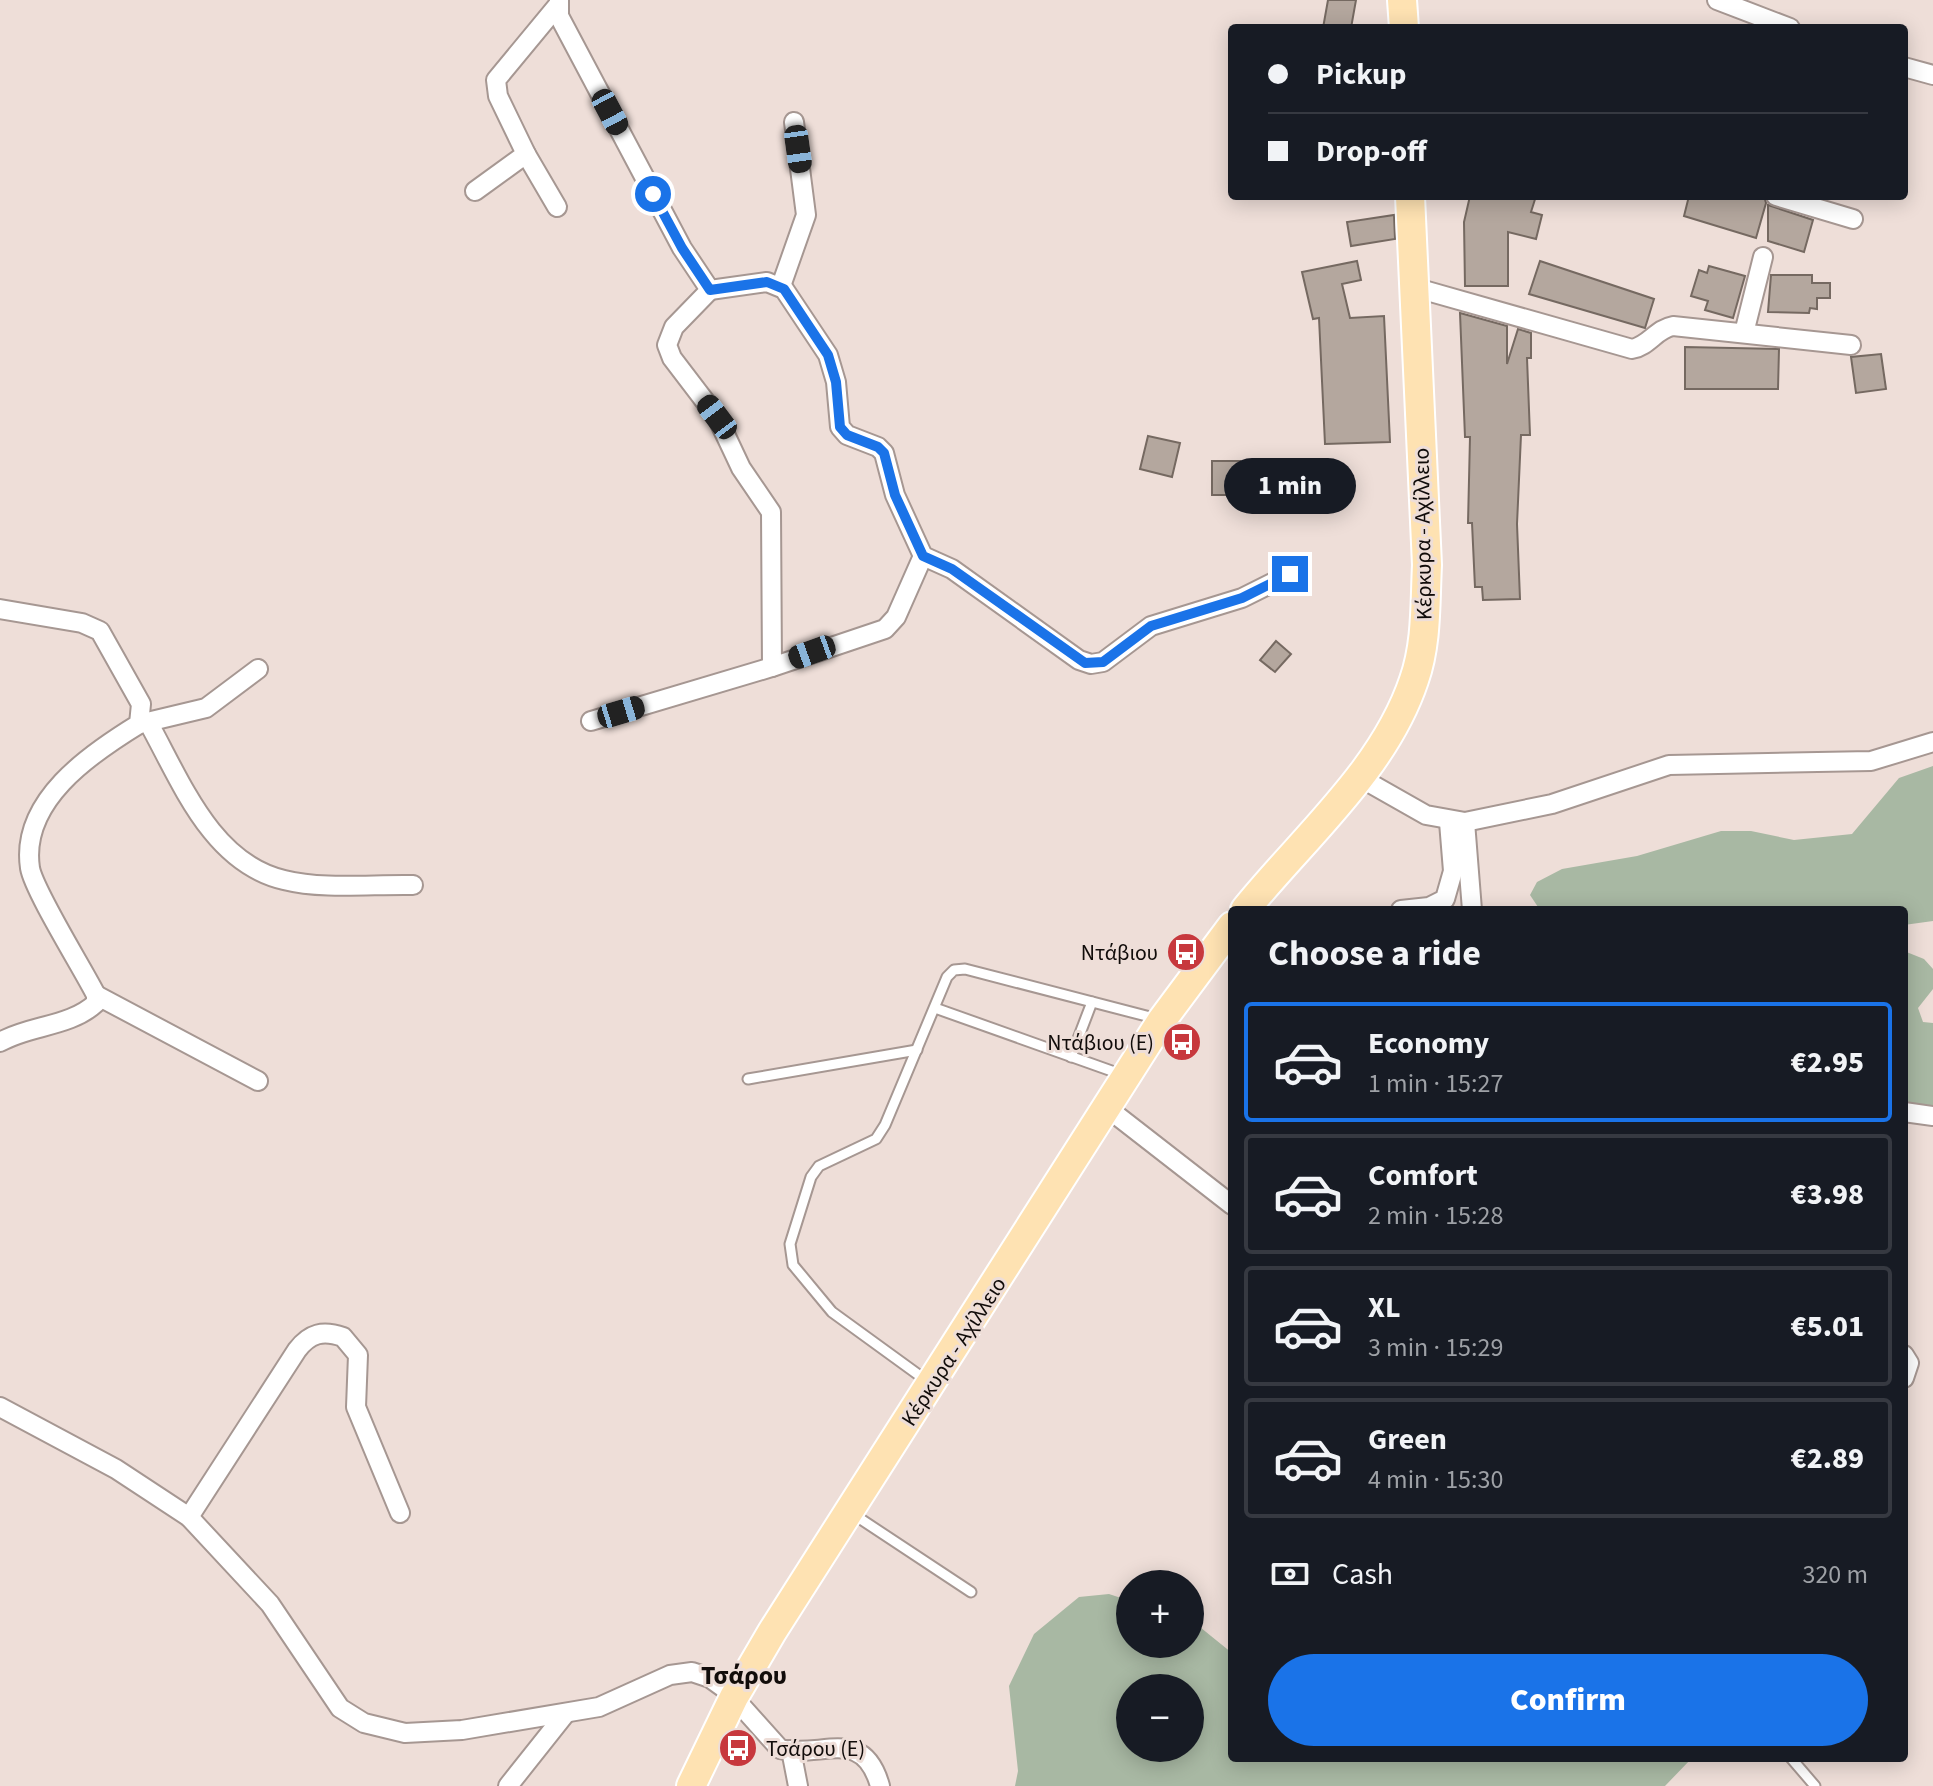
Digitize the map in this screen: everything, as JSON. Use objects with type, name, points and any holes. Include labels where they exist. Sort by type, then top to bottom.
[{"type":"main road","points":[[1402,0],[1404,24]]},
{"type":"main road","name":"Κέρκυρα - Αχίλλειο","points":[[1248,906],[1359,777],[1404,707],[1415,677],[1425,621],[1427,565],[1410,200]]},
{"type":"main road","name":"Κέρκυρα - Αχίλλειο","points":[[691,1786],[734,1697],[1106,1107],[1162,1020],[1227,940]]},
{"type":"street","points":[[1717,0],[1780,24]]},
{"type":"street","points":[[557,207],[526,154],[498,96],[496,80],[558,2]]},
{"type":"street","points":[[558,2],[559,16],[682,248],[710,290]]},
{"type":"street","points":[[1908,68],[1933,75]]},
{"type":"street","points":[[781,286],[806,215],[794,122]]},
{"type":"street","points":[[475,191],[526,154]]},
{"type":"street","points":[[1789,200],[1853,219]]},
{"type":"street","points":[[1744,333],[1763,257]]},
{"type":"street","points":[[772,667],[771,512],[741,468],[717,417],[672,358],[667,345],[674,327],[710,290],[767,282],[781,286],[828,355],[836,382],[840,427],[847,435],[878,447],[884,453],[895,495],[923,556],[952,569],[1079,660],[1091,664],[1108,659],[1151,626],[1242,598],[1290,574]]},
{"type":"street","points":[[1413,287],[1632,349],[1669,327],[1851,345]]},
{"type":"street","points":[[591,721],[772,667],[885,629],[896,617],[923,556]]},
{"type":"street","points":[[0,609],[82,623],[100,631],[141,704],[144,723],[193,803],[227,851],[250,868],[287,881],[413,885]]},
{"type":"street","points":[[0,1042],[17,1033],[84,1014],[96,1003],[96,995],[31,871],[29,838],[38,818],[68,776],[89,755],[144,723],[206,708],[258,669]]},
{"type":"street","points":[[1359,777],[1402,804],[1457,822],[1552,804],[1669,765],[1871,761],[1933,742]]},
{"type":"street","points":[[1431,906],[1445,899],[1453,871],[1457,822]]},
{"type":"street","points":[[1457,822],[1471,906]]},
{"type":"street","points":[[96,995],[258,1081]]},
{"type":"street","points":[[1106,1107],[1228,1202]]},
{"type":"street","points":[[1908,1113],[1933,1116]]},
{"type":"street","points":[[189,1517],[297,1350],[305,1339],[318,1333],[343,1337],[358,1355],[356,1407],[400,1513]]},
{"type":"street","points":[[0,1407],[116,1469],[189,1517],[270,1604],[337,1704],[356,1719],[393,1732],[434,1733],[611,1703],[658,1680],[684,1673],[710,1678],[734,1697],[776,1746],[791,1750],[831,1747],[853,1750],[871,1764],[880,1786]]},
{"type":"street","points":[[508,1786],[566,1713]]},
{"type":"street","points":[[791,1750],[798,1786]]},
{"type":"lane","points":[[932,1384],[832,1312],[793,1265],[790,1244],[811,1177],[829,1159],[876,1139],[896,1104],[947,977],[960,968],[1162,1020]]},
{"type":"lane","points":[[1071,1057],[1092,1002]]},
{"type":"lane","points":[[935,1008],[1126,1076]]},
{"type":"lane","points":[[748,1079],[917,1050]]},
{"type":"lane","points":[[850,1512],[971,1592]]},
{"type":"lane","points":[[1794,1762],[1815,1786]]},
{"type":"green space","points":[[1933,766],[1933,921],[1908,924],[1908,906],[1537,906],[1530,895],[1537,882],[1562,869],[1637,856],[1721,831],[1751,831],[1794,840],[1852,834],[1899,778]]},
{"type":"green space","points":[[1908,953],[1924,959],[1933,969],[1933,989],[1918,1008],[1923,1022],[1933,1023],[1933,1125],[1908,1122]]},
{"type":"green space","points":[[1109,1594],[1116,1596],[1116,1658],[1204,1658],[1204,1630],[1228,1650],[1228,1762],[1688,1762],[1665,1786],[1015,1786],[1018,1771],[1009,1686],[1034,1634],[1079,1597]]},
{"type":"building","points":[[1328,0],[1356,0],[1352,24],[1324,24]]},
{"type":"building","points":[[1469,200],[1535,200],[1531,212],[1542,215],[1536,239],[1508,232],[1508,286],[1465,286],[1464,222]]},
{"type":"building","points":[[1688,200],[1765,200],[1766,203],[1756,238],[1684,216]]},
{"type":"building","points":[[1768,205],[1813,220],[1804,252],[1768,241]]},
{"type":"building","points":[[1394,215],[1395,239],[1351,246],[1347,222]]},
{"type":"building","points":[[1357,261],[1361,280],[1342,284],[1350,318],[1384,316],[1390,442],[1325,444],[1319,318],[1313,319],[1302,272]]},
{"type":"building","points":[[1540,261],[1654,299],[1645,328],[1529,294]]},
{"type":"building","points":[[1709,266],[1745,276],[1733,318],[1705,310],[1708,301],[1691,296],[1699,270],[1707,273]]},
{"type":"building","points":[[1771,275],[1812,275],[1812,283],[1830,283],[1830,298],[1817,298],[1817,309],[1810,308],[1809,313],[1768,312]]},
{"type":"building","points":[[1460,313],[1507,326],[1507,364],[1518,329],[1531,333],[1531,358],[1527,358],[1530,435],[1521,435],[1517,524],[1520,599],[1483,600],[1482,587],[1475,587],[1472,523],[1468,523],[1470,437],[1465,437]]},
{"type":"building","points":[[1685,347],[1779,349],[1778,389],[1685,389]]},
{"type":"building","points":[[1881,354],[1886,389],[1856,393],[1851,357]]},
{"type":"building","points":[[1148,436],[1180,443],[1172,477],[1140,469]]},
{"type":"building","points":[[1212,461],[1240,461],[1240,495],[1212,495]]},
{"type":"building","points":[[1320,464],[1322,510],[1287,511],[1285,465]]},
{"type":"building","points":[[1276,641],[1291,654],[1275,672],[1260,660]]},
{"type":"place","name":"Ντάβιου","points":[[1186,952]]},
{"type":"place","name":"Ντάβιου (E)","points":[[1182,1042]]},
{"type":"place","name":"Τσάρου (E)","points":[[738,1748]]},
{"type":"district","name":"Τσάρου","points":[[744,1675]]},
{"type":"route","points":[[653,194],[682,248],[710,290],[767,282],[776,283],[784,289],[828,355],[836,382],[840,427],[847,435],[878,447],[884,453],[895,495],[914,544],[923,556],[952,569],[1085,663],[1103,662],[1151,626],[1242,598],[1290,574]]}]
